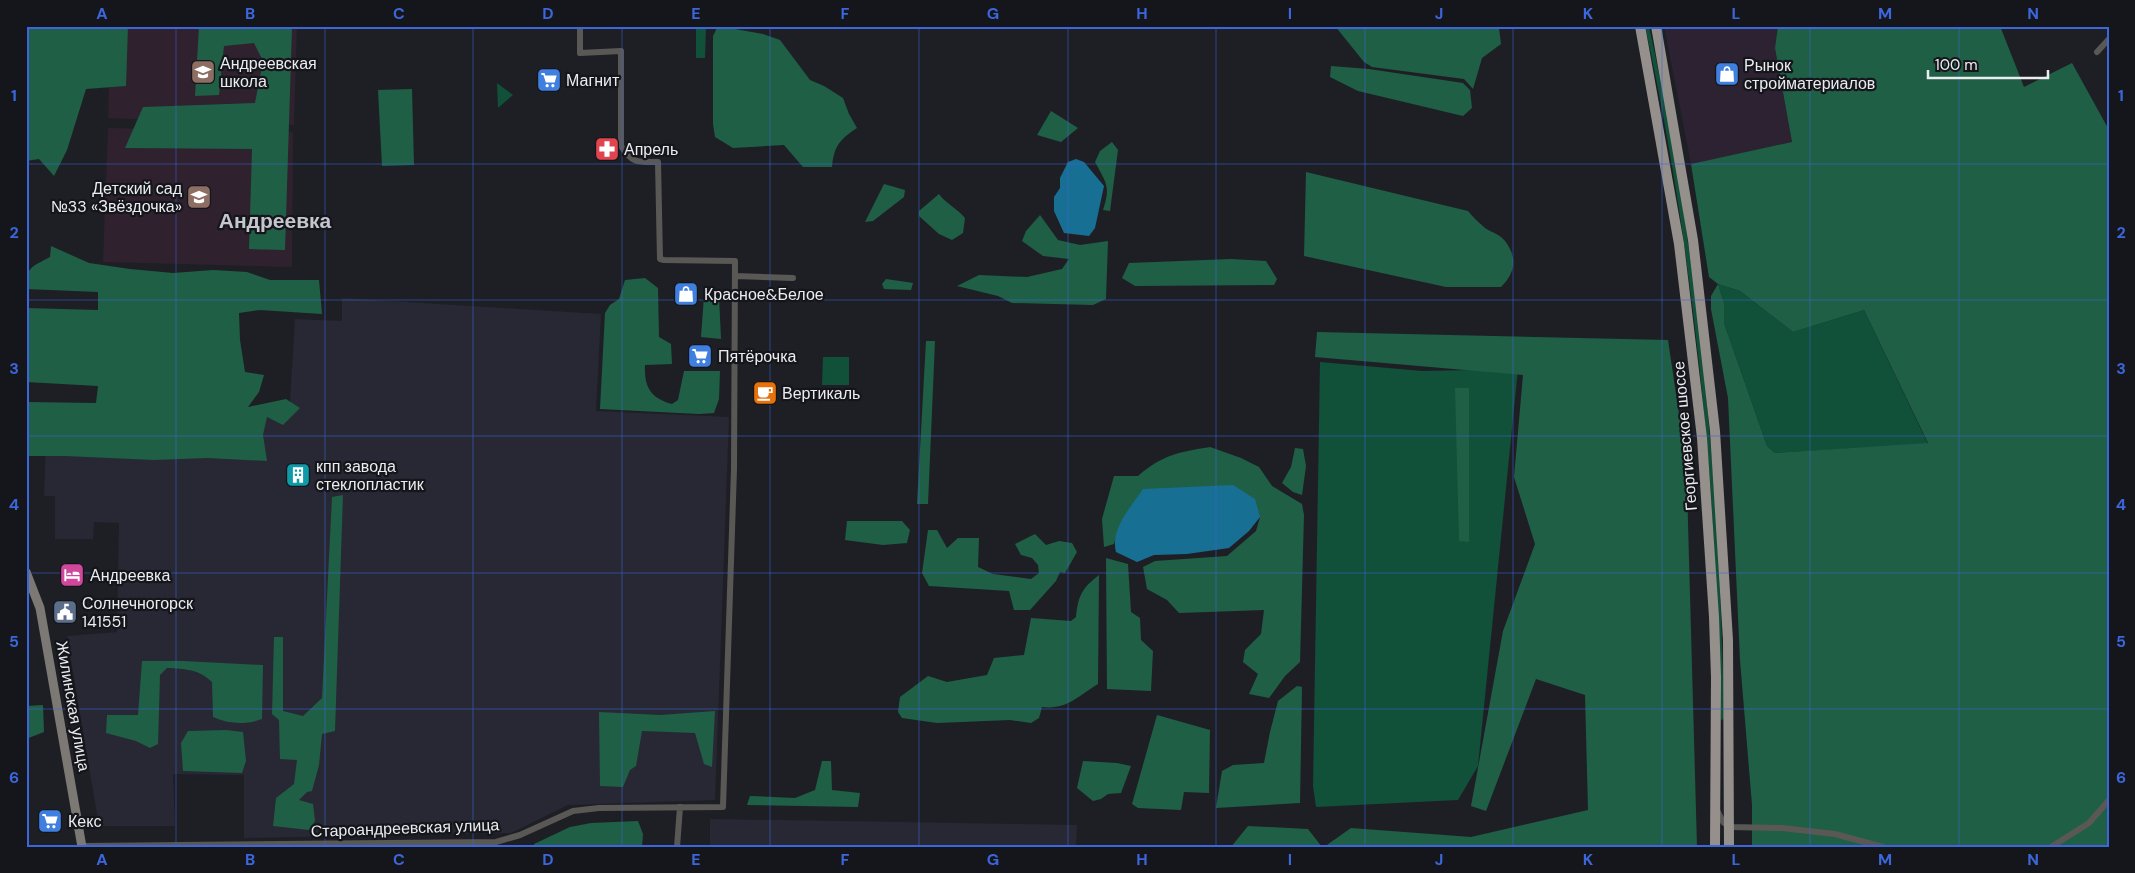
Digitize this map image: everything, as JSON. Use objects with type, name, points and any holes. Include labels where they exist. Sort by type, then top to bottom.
[{"type":"main road","name":"Георгиевское шоссе","points":[[1640,26],[1679,244],[1701,429],[1714,617],[1715,847]]},
{"type":"main road","name":"Георгиевское шоссе","points":[[1656,26],[1688,202],[1710,379],[1723,534],[1728,631],[1730,847]]},
{"type":"main road","name":"Жилинская улица","points":[[26,572],[40,608],[82,846]]},
{"type":"street","points":[[580,26],[580,53],[621,52],[621,146],[627,155],[636,162],[658,162],[660,258],[664,260],[735,261],[736,276],[793,278]]},
{"type":"street","points":[[2097,52],[2109,39]]},
{"type":"street","name":"Староандреевская улица","points":[[82,846],[424,845],[496,842],[520,835],[573,811],[600,808],[723,807],[734,469],[736,276]]},
{"type":"street","points":[[2051,847],[2090,824],[2109,800]]},
{"type":"street","points":[[1715,806],[1723,822],[1730,827],[1782,828],[1826,833],[1883,847]]},
{"type":"street","points":[[677,847],[680,807]]},
{"type":"shaded area","name":"Андреевская школа","points":[[111,26],[297,26],[294,125],[108,118]]},
{"type":"shaded area","name":"Рынок стройматериалов","points":[[1664,26],[1778,26],[1775,48],[1792,142],[1691,164]]},
{"type":"shaded area","name":"Детский сад №33 «Звёздочка»","points":[[108,128],[293,132],[292,267],[103,262]]},
{"type":"shaded area","points":[[342,298],[601,314],[596,411],[729,417],[715,800],[568,805],[511,833],[244,838],[244,775],[173,774],[175,826],[99,826],[67,636],[117,632],[119,523],[94,522],[93,539],[55,539],[55,496],[44,496],[46,443],[251,418],[289,418],[295,319],[342,321]]},
{"type":"shaded area","points":[[710,819],[1077,825],[1076,847],[710,847]]},
{"type":"green space","points":[[26,26],[128,26],[126,86],[86,89],[67,150],[54,176],[39,159],[26,161]]},
{"type":"green space","points":[[199,26],[292,28],[285,250],[249,249],[252,149],[125,148],[143,107],[255,103],[263,61],[254,43],[224,46],[219,95],[195,96]]},
{"type":"green space","points":[[696,26],[706,26],[705,58],[696,58]]},
{"type":"green space","points":[[718,26],[763,34],[780,40],[810,80],[843,98],[857,128],[846,136],[836,148],[832,167],[803,167],[784,145],[733,148],[715,137],[713,124],[713,36]]},
{"type":"green space","points":[[1335,26],[1496,26],[1499,28],[1501,44],[1482,58],[1473,89],[1464,79],[1372,67],[1364,62]]},
{"type":"green space","points":[[1645,26],[1649,26],[1681,197],[1704,371],[1718,545],[1724,719],[1721,720],[1712,512],[1693,310],[1677,196]]},
{"type":"green space","points":[[1778,26],[2000,26],[2024,87],[2072,63],[2109,130],[2109,847],[1752,847],[1752,805],[1740,660],[1728,398],[1711,309],[1711,296],[1718,284],[1709,277],[1691,164],[1792,142],[1775,48]],"holes":[[[1718,284],[1740,291],[1793,332],[1864,310],[1928,443],[1775,453],[1767,446],[1724,323],[1724,303]]]},
{"type":"green space","points":[[1331,66],[1369,69],[1463,83],[1470,90],[1472,108],[1463,116],[1358,91],[1330,77]]},
{"type":"green space","points":[[497,83],[513,95],[498,108]]},
{"type":"green space","points":[[412,89],[414,165],[382,166],[378,90]]},
{"type":"green space","points":[[1051,111],[1078,128],[1061,142],[1037,135]]},
{"type":"green space","points":[[1112,142],[1118,150],[1110,211],[1103,210],[1107,190],[1095,162],[1100,151]]},
{"type":"green space","points":[[1306,172],[1468,211],[1485,228],[1503,239],[1509,247],[1513,259],[1512,271],[1501,287],[1446,287],[1304,256]]},
{"type":"green space","points":[[884,184],[905,190],[904,197],[873,221],[865,222]]},
{"type":"green space","points":[[939,194],[965,218],[963,233],[952,240],[939,234],[919,216],[919,211]]},
{"type":"green space","points":[[1040,215],[1058,240],[1080,245],[1108,241],[1106,299],[1093,305],[1012,303],[998,296],[957,286],[979,275],[1027,277],[1062,269],[1069,259],[1043,256],[1022,241],[1026,231]]},
{"type":"green space","points":[[51,246],[89,263],[130,269],[173,273],[213,270],[247,272],[270,280],[319,280],[322,314],[260,310],[239,313],[240,340],[245,372],[264,375],[259,392],[248,407],[286,399],[300,408],[283,425],[267,417],[263,435],[267,461],[207,458],[154,460],[26,456],[26,402],[96,403],[98,386],[26,382],[26,308],[98,310],[98,292],[26,289],[29,271],[34,265],[50,257]]},
{"type":"green space","points":[[1231,259],[1266,261],[1277,279],[1274,285],[1135,286],[1122,278],[1129,263]]},
{"type":"green space","points":[[645,278],[658,288],[659,337],[671,344],[672,364],[645,365],[647,385],[654,395],[672,404],[678,400],[684,371],[720,371],[719,399],[714,413],[699,414],[600,409],[605,313],[610,305],[619,299],[625,280]]},
{"type":"green space","points":[[886,279],[913,283],[911,290],[884,289],[882,284]]},
{"type":"green space","points":[[1718,284],[1740,291],[1793,332],[1864,310],[1928,444],[1775,453],[1767,446],[1724,323],[1724,303]]},
{"type":"green space","points":[[704,296],[719,296],[721,339],[701,337]]},
{"type":"green space","points":[[1317,332],[1668,340],[1685,455],[1687,487],[1697,847],[1324,847],[1351,828],[1471,837],[1588,810],[1585,695],[1536,679],[1486,811],[1471,806],[1503,631],[1535,544],[1514,477],[1523,375],[1315,357]]},
{"type":"green space","points":[[926,341],[935,341],[928,504],[917,504]]},
{"type":"green space","points":[[823,357],[849,357],[849,385],[822,385]]},
{"type":"green space","points":[[1320,362],[1422,371],[1518,369],[1478,766],[1458,800],[1316,807],[1313,786]]},
{"type":"green space","points":[[1455,388],[1469,388],[1469,542],[1459,541]]},
{"type":"green space","points":[[1210,447],[1241,458],[1259,467],[1272,486],[1302,504],[1304,515],[1300,662],[1285,676],[1269,698],[1249,694],[1258,674],[1243,662],[1245,650],[1261,634],[1264,610],[1179,613],[1167,600],[1147,589],[1143,567],[1155,561],[1227,556],[1256,531],[1260,517],[1120,525],[1114,544],[1104,547],[1102,519],[1114,476],[1138,476],[1163,459]]},
{"type":"green space","points":[[1295,448],[1303,449],[1306,466],[1302,495],[1293,492],[1282,483],[1291,467]]},
{"type":"green space","points":[[343,495],[335,731],[322,734],[319,765],[312,791],[307,792],[299,800],[313,804],[315,821],[309,830],[273,826],[276,798],[294,784],[297,760],[280,759],[279,720],[272,714],[274,637],[283,637],[283,711],[303,716],[322,698],[332,497]]},
{"type":"green space","points":[[847,521],[902,521],[910,530],[907,543],[883,545],[845,540]]},
{"type":"green space","points":[[928,530],[937,530],[947,548],[958,538],[979,538],[978,567],[993,574],[1031,579],[1039,573],[1038,565],[1032,558],[1021,555],[1015,544],[1035,534],[1046,545],[1059,541],[1072,543],[1077,552],[1065,573],[1060,572],[1056,581],[1030,610],[1014,610],[1009,591],[929,586],[922,573]]},
{"type":"green space","points":[[1106,558],[1128,564],[1131,612],[1140,618],[1141,640],[1153,651],[1151,691],[1107,689]]},
{"type":"green space","points":[[1099,575],[1098,684],[1065,704],[1042,707],[1039,718],[1031,723],[1010,720],[937,723],[902,718],[898,712],[900,697],[928,676],[947,682],[987,675],[994,658],[1024,655],[1031,618],[1071,621],[1076,617],[1078,603],[1085,588]]},
{"type":"green space","points":[[142,661],[263,665],[262,719],[237,723],[213,717],[212,682],[197,672],[186,669],[167,668],[160,675],[158,744],[150,748],[136,741],[106,733],[107,715],[138,715]]},
{"type":"green space","points":[[1297,686],[1302,687],[1300,803],[1216,808],[1222,771],[1233,765],[1264,763],[1278,701]]},
{"type":"green space","points":[[43,705],[44,732],[26,739],[26,706]]},
{"type":"green space","points":[[715,711],[712,767],[704,764],[695,733],[642,731],[636,766],[630,770],[623,787],[600,786],[599,712],[660,715]]},
{"type":"green space","points":[[1157,715],[1210,730],[1209,793],[1184,792],[1181,810],[1138,808],[1132,804]]},
{"type":"green space","points":[[226,730],[243,732],[246,761],[242,773],[183,771],[181,743],[188,731]]},
{"type":"green space","points":[[822,761],[831,761],[832,790],[860,793],[858,807],[747,805],[750,796],[795,798],[815,790]]},
{"type":"green space","points":[[1083,761],[1117,763],[1131,766],[1121,793],[1108,794],[1101,799],[1093,801],[1077,788]]},
{"type":"green space","points":[[638,821],[643,834],[642,847],[534,847],[534,844],[570,827],[591,823]]},
{"type":"green space","points":[[1248,826],[1308,829],[1322,847],[1231,847]]},
{"type":"water","points":[[1076,159],[1084,162],[1104,186],[1095,228],[1089,236],[1064,233],[1054,211],[1054,197],[1060,188],[1060,178],[1068,162]]},
{"type":"water","points":[[1233,485],[1255,499],[1260,517],[1249,531],[1229,548],[1187,554],[1154,555],[1137,562],[1116,552],[1115,543],[1119,527],[1143,489]]},
{"type":"place","name":"Андреевская школа","points":[[203,72]]},
{"type":"place","name":"Рынок стройматериалов","points":[[1727,74]]},
{"type":"place","name":"Магнит","points":[[549,80]]},
{"type":"place","name":"Апрель","points":[[607,149]]},
{"type":"place","name":"Детский сад №33 «Звёздочка»","points":[[199,197]]},
{"type":"place","name":"Красное&Белое","points":[[686,294]]},
{"type":"place","name":"Пятёрочка","points":[[700,356]]},
{"type":"place","name":"Вертикаль","points":[[765,393]]},
{"type":"place","name":"кпп завода стеклопластик","points":[[298,475]]},
{"type":"place","name":"Андреевка","points":[[72,575]]},
{"type":"place","name":"Солнечногорск 141551","points":[[65,612]]},
{"type":"place","name":"Кекс","points":[[50,821]]},
{"type":"district","name":"Андреевка","points":[[275,221]]}]
